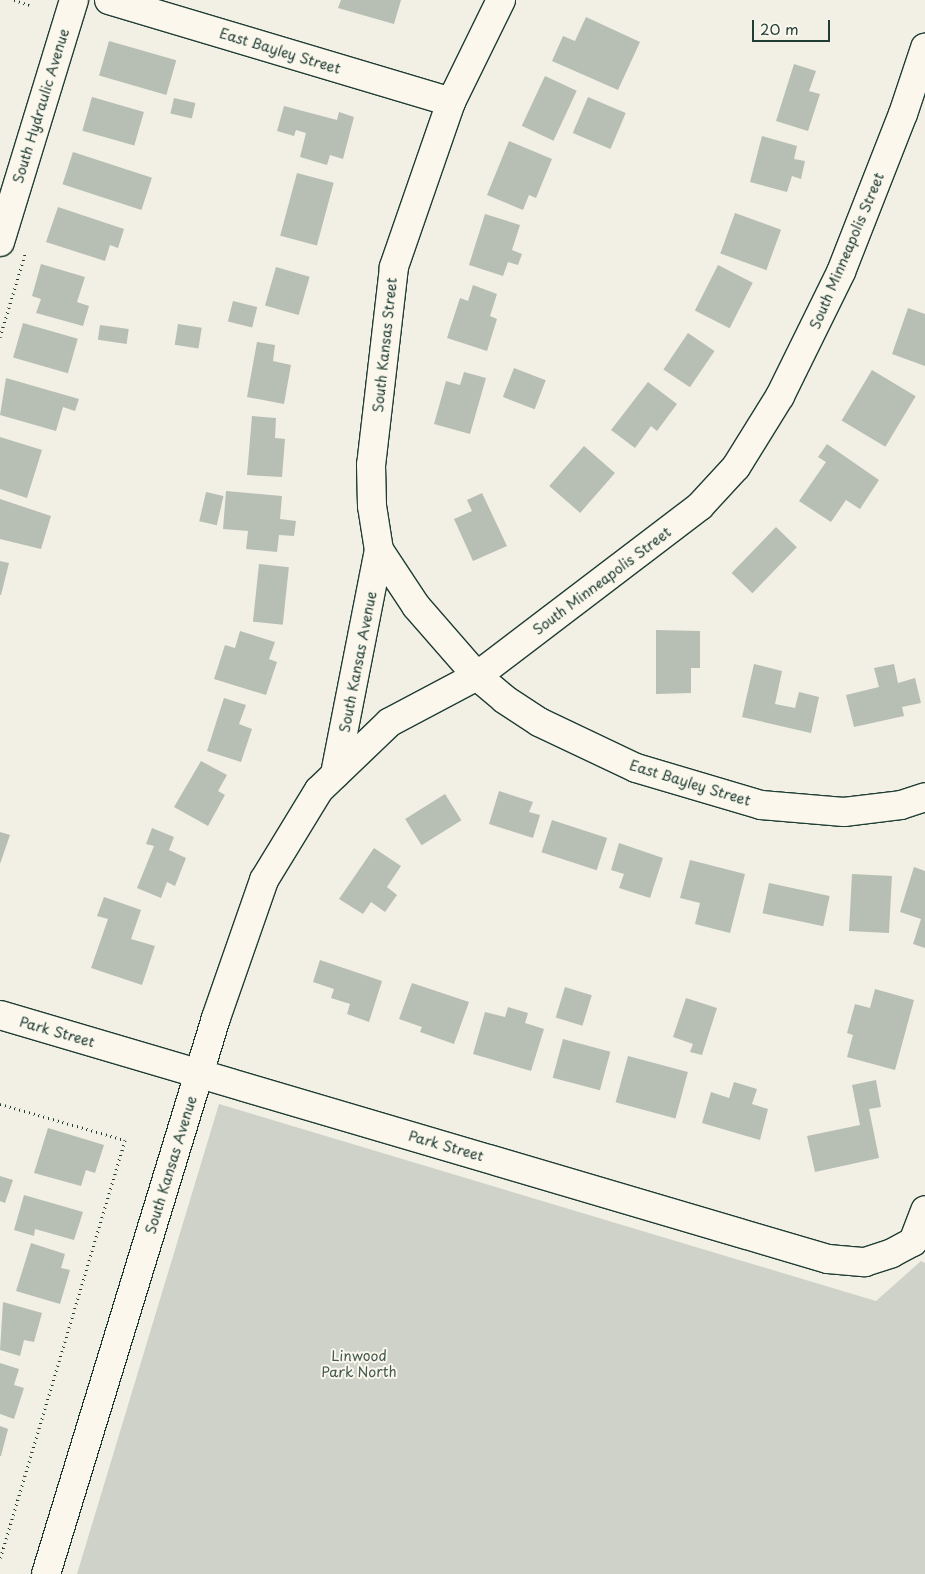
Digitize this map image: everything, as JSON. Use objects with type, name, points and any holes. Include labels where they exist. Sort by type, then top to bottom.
[{"type":"street","name":"South Hydraulic Avenue","points":[[0,242],[74,0]]},
{"type":"street","name":"East Bayley Street","points":[[109,0],[451,102]]},
{"type":"street","name":"South Kansas Street","points":[[477,676],[416,606],[379,550],[372,506],[371,465],[394,267],[451,102],[501,0]]},
{"type":"street","name":"South Minneapolis Street","points":[[477,676],[700,506],[736,467],[780,396],[834,289],[903,114],[925,48]]},
{"type":"street","name":"South Kansas Avenue","points":[[335,774],[379,550]]},
{"type":"street","name":"East Bayley Street","points":[[477,676],[504,699],[539,722],[636,768],[761,805],[844,812],[900,805],[925,797]]},
{"type":"street","name":"South Kansas Avenue","points":[[46,1574],[199,1074],[264,880],[306,808],[335,774],[390,722],[477,676]]},
{"type":"street","name":"Park Street","points":[[0,1015],[828,1259],[865,1262],[892,1254],[913,1242],[925,1210]]},
{"type":"path","points":[[14,0],[30,5]]},
{"type":"path","points":[[0,1104],[125,1140],[0,1558]]},
{"type":"green space","name":"Linwood Park North","points":[[219,1104],[876,1301],[921,1261],[925,1263],[925,1574],[77,1574]]},
{"type":"building","points":[[341,0],[401,0],[394,24],[338,8]]},
{"type":"building","points":[[586,17],[640,42],[618,90],[552,61],[563,36],[575,41]]},
{"type":"building","points":[[109,41],[176,60],[166,95],[99,76]]},
{"type":"building","points":[[794,64],[816,71],[809,91],[820,94],[808,131],[776,121]]},
{"type":"building","points":[[545,76],[577,91],[553,141],[522,126]]},
{"type":"building","points":[[92,97],[144,112],[134,146],[82,131]]},
{"type":"building","points":[[588,97],[626,113],[611,149],[573,133]]},
{"type":"building","points":[[174,98],[195,103],[192,119],[170,114]]},
{"type":"building","points":[[284,106],[337,120],[339,112],[354,117],[343,159],[330,155],[327,165],[300,157],[306,133],[296,130],[294,136],[277,131]]},
{"type":"building","points":[[762,136],[797,146],[794,159],[805,161],[801,179],[792,176],[787,192],[750,182]]},
{"type":"building","points":[[509,141],[552,159],[536,198],[529,195],[523,210],[487,195]]},
{"type":"building","points":[[73,152],[152,178],[141,210],[62,184]]},
{"type":"building","points":[[297,173],[334,183],[317,246],[280,236]]},
{"type":"building","points":[[58,207],[124,229],[118,248],[110,245],[105,261],[46,242]]},
{"type":"building","points":[[735,213],[781,230],[766,270],[720,253]]},
{"type":"building","points":[[485,214],[520,225],[512,250],[522,254],[518,265],[508,262],[503,276],[469,265]]},
{"type":"building","points":[[41,264],[85,277],[77,302],[89,306],[83,326],[36,313],[41,299],[32,296]]},
{"type":"building","points":[[718,265],[753,283],[730,328],[695,310]]},
{"type":"building","points":[[276,267],[310,277],[299,315],[265,305]]},
{"type":"building","points":[[473,285],[497,294],[490,316],[497,319],[487,351],[447,338],[460,298],[468,301]]},
{"type":"building","points":[[233,301],[257,307],[252,327],[228,321]]},
{"type":"building","points":[[908,308],[925,314],[925,366],[892,354]]},
{"type":"building","points":[[23,323],[78,339],[68,373],[13,358]]},
{"type":"building","points":[[178,324],[202,328],[198,348],[175,345]]},
{"type":"building","points":[[100,325],[129,329],[127,344],[98,340]]},
{"type":"building","points":[[688,333],[715,351],[690,387],[663,369]]},
{"type":"building","points":[[257,342],[275,345],[273,361],[291,365],[284,404],[247,397]]},
{"type":"building","points":[[514,368],[546,380],[535,409],[503,397]]},
{"type":"building","points":[[872,370],[916,396],[885,447],[842,421]]},
{"type":"building","points":[[464,372],[486,378],[470,434],[434,424],[446,381],[460,385]]},
{"type":"building","points":[[6,378],[79,399],[75,411],[63,407],[56,431],[0,415]]},
{"type":"building","points":[[648,382],[677,404],[657,431],[651,426],[635,448],[611,430]]},
{"type":"building","points":[[252,416],[276,418],[275,438],[285,439],[282,477],[247,475]]},
{"type":"building","points":[[0,437],[42,450],[27,498],[0,489]]},
{"type":"building","points":[[827,444],[879,480],[860,509],[846,500],[831,522],[799,501],[826,462],[818,457]]},
{"type":"building","points":[[584,446],[615,473],[580,513],[549,486]]},
{"type":"building","points":[[226,491],[282,496],[280,519],[296,521],[294,536],[279,535],[277,552],[246,549],[248,531],[223,529]]},
{"type":"building","points":[[206,492],[224,496],[217,525],[199,521]]},
{"type":"building","points":[[482,493],[507,546],[473,561],[454,519],[472,511],[467,500]]},
{"type":"building","points":[[0,499],[51,516],[41,549],[0,539]]},
{"type":"building","points":[[776,527],[797,547],[752,593],[732,573]]},
{"type":"building","points":[[0,561],[9,563],[1,595],[0,595]]},
{"type":"building","points":[[259,564],[289,567],[283,625],[253,622]]},
{"type":"building","points":[[656,630],[700,631],[700,668],[691,668],[691,693],[656,694]]},
{"type":"building","points":[[240,631],[275,642],[269,659],[277,662],[266,695],[214,679],[225,645],[235,648]]},
{"type":"building","points":[[754,664],[782,671],[775,704],[795,708],[799,692],[819,697],[811,733],[742,717]]},
{"type":"building","points":[[894,664],[898,683],[915,678],[921,703],[902,707],[904,716],[854,727],[846,695],[879,687],[874,668]]},
{"type":"building","points":[[224,698],[246,705],[239,724],[252,729],[241,762],[207,751]]},
{"type":"building","points":[[201,761],[227,775],[218,791],[225,795],[208,826],[174,807]]},
{"type":"building","points":[[499,791],[533,802],[529,812],[540,815],[533,838],[489,824]]},
{"type":"building","points":[[445,794],[461,820],[422,845],[405,819]]},
{"type":"building","points":[[552,820],[607,838],[597,870],[541,852]]},
{"type":"building","points":[[152,828],[174,837],[169,850],[186,858],[175,886],[167,882],[161,898],[137,888],[154,846],[146,844]]},
{"type":"building","points":[[0,832],[10,835],[0,864]]},
{"type":"building","points":[[619,843],[663,858],[650,898],[619,888],[624,874],[611,870]]},
{"type":"building","points":[[374,848],[401,866],[387,887],[397,895],[385,912],[371,902],[363,914],[339,899]]},
{"type":"building","points":[[690,860],[745,874],[730,933],[695,924],[700,903],[680,898]]},
{"type":"building","points":[[914,867],[925,871],[925,948],[913,944],[921,919],[900,912]]},
{"type":"building","points":[[852,874],[892,876],[889,933],[849,931]]},
{"type":"building","points":[[769,883],[830,896],[823,926],[763,913]]},
{"type":"building","points":[[104,897],[141,910],[131,939],[155,946],[142,985],[91,968],[108,919],[97,916]]},
{"type":"building","points":[[320,960],[382,981],[369,1022],[347,1014],[350,1004],[331,998],[334,989],[313,982]]},
{"type":"building","points":[[412,983],[469,1002],[454,1044],[420,1032],[422,1027],[399,1019]]},
{"type":"building","points":[[565,987],[592,995],[582,1026],[556,1018]]},
{"type":"building","points":[[875,989],[914,1000],[895,1070],[847,1057],[853,1035],[847,1033],[855,1004],[870,1008]]},
{"type":"building","points":[[686,998],[717,1008],[702,1055],[690,1052],[693,1044],[673,1037]]},
{"type":"building","points":[[508,1007],[528,1013],[525,1023],[544,1029],[531,1071],[473,1054],[485,1012],[505,1017]]},
{"type":"building","points":[[563,1039],[610,1052],[600,1090],[553,1078]]},
{"type":"building","points":[[628,1056],[688,1072],[675,1118],[616,1102]]},
{"type":"building","points":[[876,1080],[881,1107],[869,1109],[879,1158],[815,1172],[807,1136],[860,1125],[852,1085]]},
{"type":"building","points":[[734,1082],[757,1089],[752,1104],[768,1109],[760,1140],[702,1123],[711,1092],[729,1098]]},
{"type":"building","points":[[48,1128],[104,1145],[95,1173],[86,1170],[81,1186],[34,1173]]},
{"type":"building","points":[[0,1176],[13,1180],[5,1203],[0,1201]]},
{"type":"building","points":[[24,1195],[83,1212],[74,1240],[35,1229],[34,1236],[14,1230]]},
{"type":"building","points":[[31,1243],[65,1254],[61,1268],[70,1270],[60,1304],[16,1291]]},
{"type":"building","points":[[3,1302],[42,1313],[34,1342],[24,1340],[20,1356],[0,1350]]},
{"type":"building","points":[[0,1363],[19,1369],[14,1385],[24,1388],[14,1419],[0,1414]]},
{"type":"building","points":[[0,1426],[8,1429],[1,1456],[0,1456]]}]
